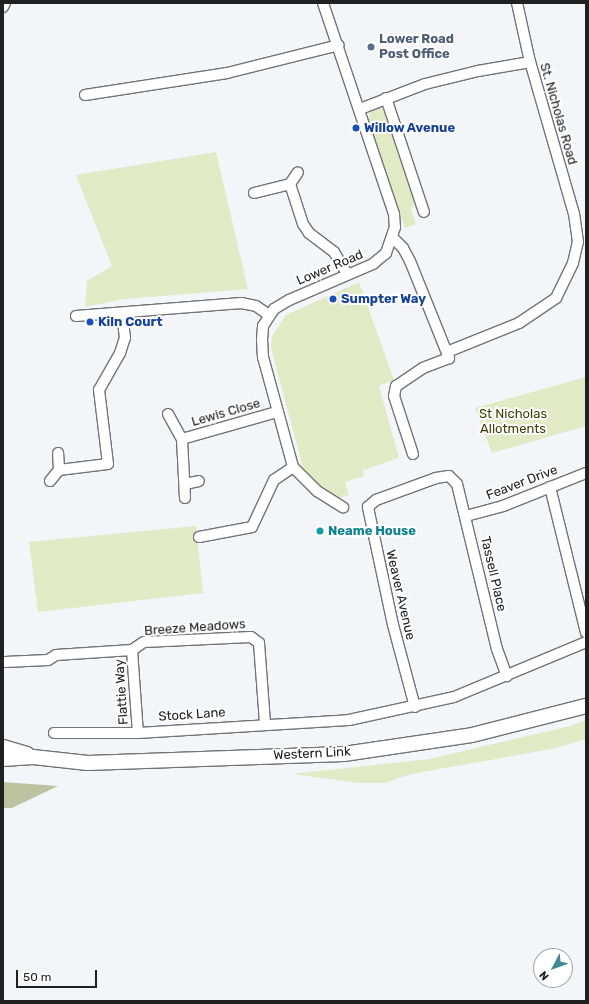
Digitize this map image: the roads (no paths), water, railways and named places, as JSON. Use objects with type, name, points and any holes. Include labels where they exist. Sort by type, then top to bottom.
[{"type":"main road","name":"Western Link","points":[[3,759],[33,757],[88,763],[344,754],[472,735],[586,706]]},
{"type":"main road","name":"Western Link","points":[[3,746],[33,757]]},
{"type":"street","points":[[3,7],[5,3]]},
{"type":"street","name":"Lower Road","points":[[269,316],[289,300],[373,264],[386,253],[393,238],[395,227],[394,214],[339,45],[323,3]]},
{"type":"street","name":"St. Nicholas Road","points":[[447,352],[536,313],[556,298],[573,263],[578,242],[574,214],[530,62],[517,3]]},
{"type":"street","points":[[85,95],[227,73],[339,45]]},
{"type":"street","points":[[360,109],[426,84],[478,71],[530,62]]},
{"type":"street","points":[[386,98],[424,212]]},
{"type":"street","points":[[254,193],[290,184],[298,172]]},
{"type":"street","points":[[290,184],[303,224],[309,233],[334,252],[347,274]]},
{"type":"street","points":[[393,238],[403,248],[410,261],[449,358],[423,368],[396,386],[394,396],[413,454]]},
{"type":"street","points":[[76,316],[248,303],[269,316],[263,326],[263,357],[293,467],[317,491],[343,507]]},
{"type":"street","points":[[59,470],[108,464],[99,390],[120,353],[125,338],[122,313]]},
{"type":"street","name":"Lewis Close","points":[[182,439],[277,412]]},
{"type":"street","name":"Lewis Close","points":[[168,414],[182,439],[185,498]]},
{"type":"street","points":[[50,481],[59,470],[58,453]]},
{"type":"street","points":[[199,537],[252,527],[274,480],[293,467]]},
{"type":"street","name":"Feaver Drive","points":[[466,516],[503,506],[586,473]]},
{"type":"street","name":"Weaver Avenue","points":[[415,707],[393,625],[368,507],[376,500],[436,478],[453,478]]},
{"type":"street","name":"Tassell Place","points":[[453,478],[466,516],[497,649],[507,676]]},
{"type":"street","points":[[185,484],[199,481]]},
{"type":"street","points":[[550,487],[586,633]]},
{"type":"street","name":"Breeze Meadows","points":[[4,661],[48,660],[56,655],[132,650],[144,642],[255,638],[258,643],[265,724]]},
{"type":"street","name":"Stock Lane","points":[[54,734],[138,733],[265,724],[331,722],[415,707],[454,697],[586,642]]},
{"type":"street","name":"Flattie Way","points":[[132,650],[138,733]]},
{"type":"place","name":"Lower Road Post Office","points":[[371,47]]},
{"type":"place","name":"Willow Avenue","points":[[356,128]]},
{"type":"place","name":"Sumpter Way","points":[[333,299]]},
{"type":"place","name":"Kiln Court","points":[[90,322]]},
{"type":"place","name":"Neame House","points":[[320,531]]},
{"type":"park label","name":"St Nicholas Allotments","points":[[513,422]]}]
